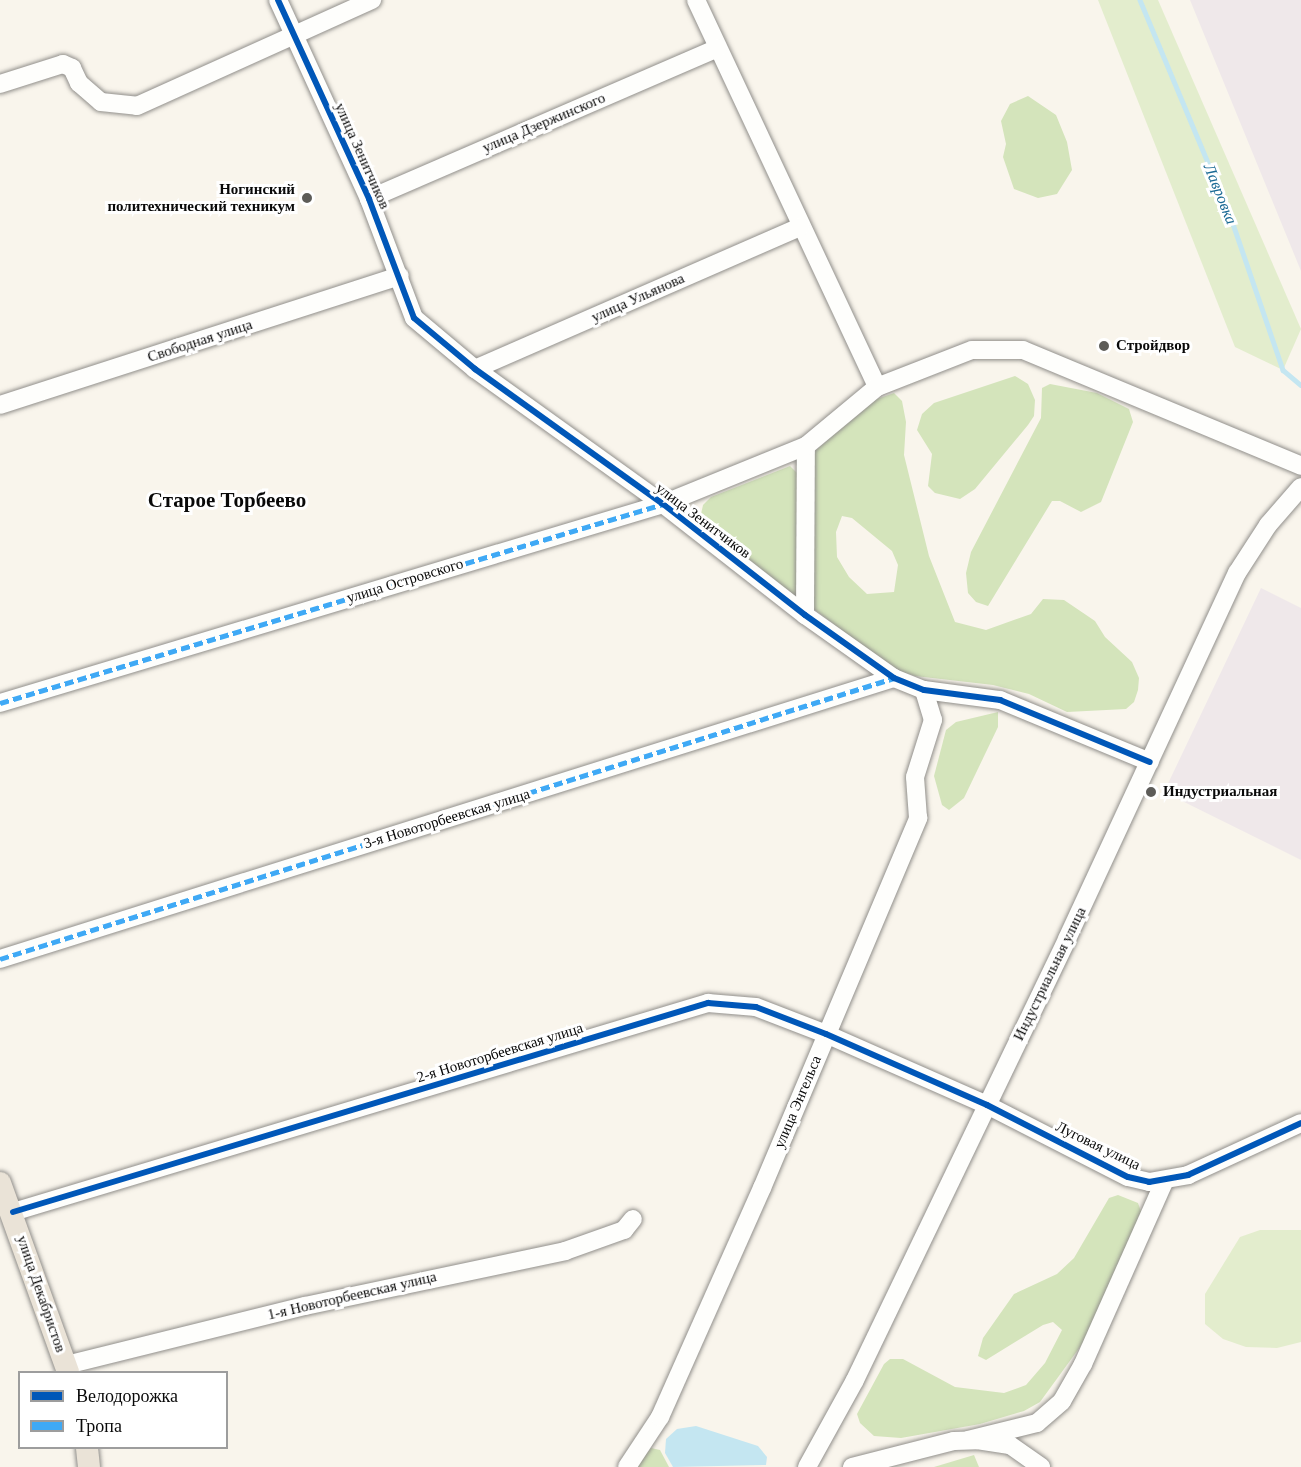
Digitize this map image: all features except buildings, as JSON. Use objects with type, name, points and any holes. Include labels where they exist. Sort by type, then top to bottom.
[{"type":"main road","name":"улица Декабристов","points":[[0,1182],[13,1212],[67,1369]]},
{"type":"main road","points":[[87,1449],[89,1467]]},
{"type":"street","name":"улица Зенитчиков","points":[[278,0],[369,199],[414,318],[475,369],[663,504],[805,615],[894,678],[924,690],[1000,700],[1150,762]]},
{"type":"street","points":[[6,82],[63,64],[72,68],[79,83],[101,102],[137,106],[372,0]]},
{"type":"street","points":[[696,0],[800,227],[877,387]]},
{"type":"street","name":"улица Дзержинского","points":[[369,199],[718,48]]},
{"type":"street","name":"улица Ульянова","points":[[475,369],[800,227]]},
{"type":"street","name":"Свободная улица","points":[[0,405],[400,276]]},
{"type":"street","name":"улица Островского","points":[[0,703],[663,504],[806,446],[877,387],[972,350],[1023,350],[1301,466]]},
{"type":"street","points":[[805,615],[806,446]]},
{"type":"street","name":"Индустриальная улица","points":[[807,1467],[855,1380],[1150,762],[1237,573],[1268,525],[1301,487]]},
{"type":"street","name":"3-я Новоторбеевская улица","points":[[0,959],[894,678]]},
{"type":"street","name":"улица Энгельса","points":[[627,1467],[660,1417],[918,818],[915,777],[933,720],[924,690]]},
{"type":"street","name":"2-я Новоторбеевская улица","points":[[13,1212],[708,1003],[756,1007],[826,1034],[987,1105]]},
{"type":"street","name":"Луговая улица","points":[[987,1105],[1128,1177],[1149,1182],[1188,1175],[1301,1123]]},
{"type":"street","points":[[852,1467],[1037,1423],[1062,1401],[1093,1343],[1165,1180]]},
{"type":"street","name":"1-я Новоторбеевская улица","points":[[67,1369],[305,1306],[565,1251],[624,1230],[633,1219]]},
{"type":"street","points":[[968,1440],[1011,1445],[1041,1467]]},
{"type":"shaded area","points":[[1190,0],[1301,0],[1301,271]]},
{"type":"shaded area","points":[[1261,588],[1301,608],[1301,860],[1164,792]]},
{"type":"green space","points":[[1098,0],[1158,0],[1301,329],[1283,370],[1235,347]]},
{"type":"green space","points":[[1028,96],[1056,115],[1067,142],[1072,170],[1057,194],[1038,198],[1014,189],[1003,157],[1006,144],[1001,121],[1010,104]]},
{"type":"green space","points":[[1015,376],[1028,384],[1035,400],[1034,416],[1028,425],[975,489],[960,499],[935,493],[928,486],[932,454],[917,430],[922,414],[934,403]]},
{"type":"green space","points":[[1050,384],[1097,393],[1129,409],[1133,422],[1101,502],[1081,512],[1060,501],[1052,501],[988,606],[976,602],[968,593],[966,573],[971,552],[1041,418],[1042,388]]},
{"type":"green space","points":[[894,393],[902,401],[906,422],[904,455],[929,556],[955,622],[986,630],[1031,614],[1043,599],[1064,600],[1095,621],[1105,637],[1132,662],[1139,678],[1138,690],[1134,702],[1126,709],[1067,712],[1029,694],[993,685],[915,676],[893,669],[810,606],[812,461],[816,450],[877,399]],"holes":[[[842,516],[852,518],[892,551],[898,565],[894,592],[867,594],[849,577],[837,557],[836,532]]]},
{"type":"green space","points":[[790,466],[799,475],[801,591],[796,599],[706,528],[700,519],[703,505],[711,497]]},
{"type":"green space","points":[[998,712],[998,727],[964,798],[949,810],[942,805],[934,776],[946,730],[956,722]]},
{"type":"green space","points":[[1118,1195],[1138,1203],[1143,1217],[1088,1336],[1040,1402],[1024,1411],[980,1424],[901,1438],[874,1436],[860,1423],[857,1414],[884,1364],[890,1359],[903,1359],[955,1387],[1004,1393],[1026,1385],[1045,1363],[1062,1330],[1053,1322],[1043,1325],[986,1360],[978,1356],[983,1338],[1014,1294],[1057,1274],[1074,1258],[1109,1198]]},
{"type":"green space","points":[[1260,1230],[1301,1230],[1301,1342],[1277,1348],[1246,1347],[1223,1339],[1205,1324],[1205,1294],[1240,1237]]},
{"type":"green space","points":[[651,1448],[660,1450],[669,1467],[636,1467]]},
{"type":"green space","points":[[974,1455],[979,1467],[934,1467]]},
{"type":"water","points":[[696,1426],[758,1446],[767,1457],[766,1465],[673,1467],[665,1453],[666,1439],[677,1429]]},
{"type":"waterway","name":"Лавровка","points":[[1140,0],[1230,215],[1283,370],[1301,385]]},
{"type":"marked path","points":[[0,703],[663,504]]},
{"type":"marked path","points":[[0,959],[894,678]]},
{"type":"cycle path","points":[[278,0],[369,199],[414,318],[475,369],[663,504],[805,615],[894,678],[924,690],[1000,700],[1150,762]]},
{"type":"cycle path","points":[[13,1212],[708,1003],[756,1007],[826,1034],[987,1105],[1128,1177],[1149,1182],[1188,1175],[1301,1123]]},
{"type":"place","name":"Ногинский политехнический техникум","points":[[307,198]]},
{"type":"place","name":"Стройдвор","points":[[1104,346]]},
{"type":"place","name":"Индустриальная","points":[[1151,792]]},
{"type":"district","name":"Старое Торбеево","points":[[227,500]]}]
